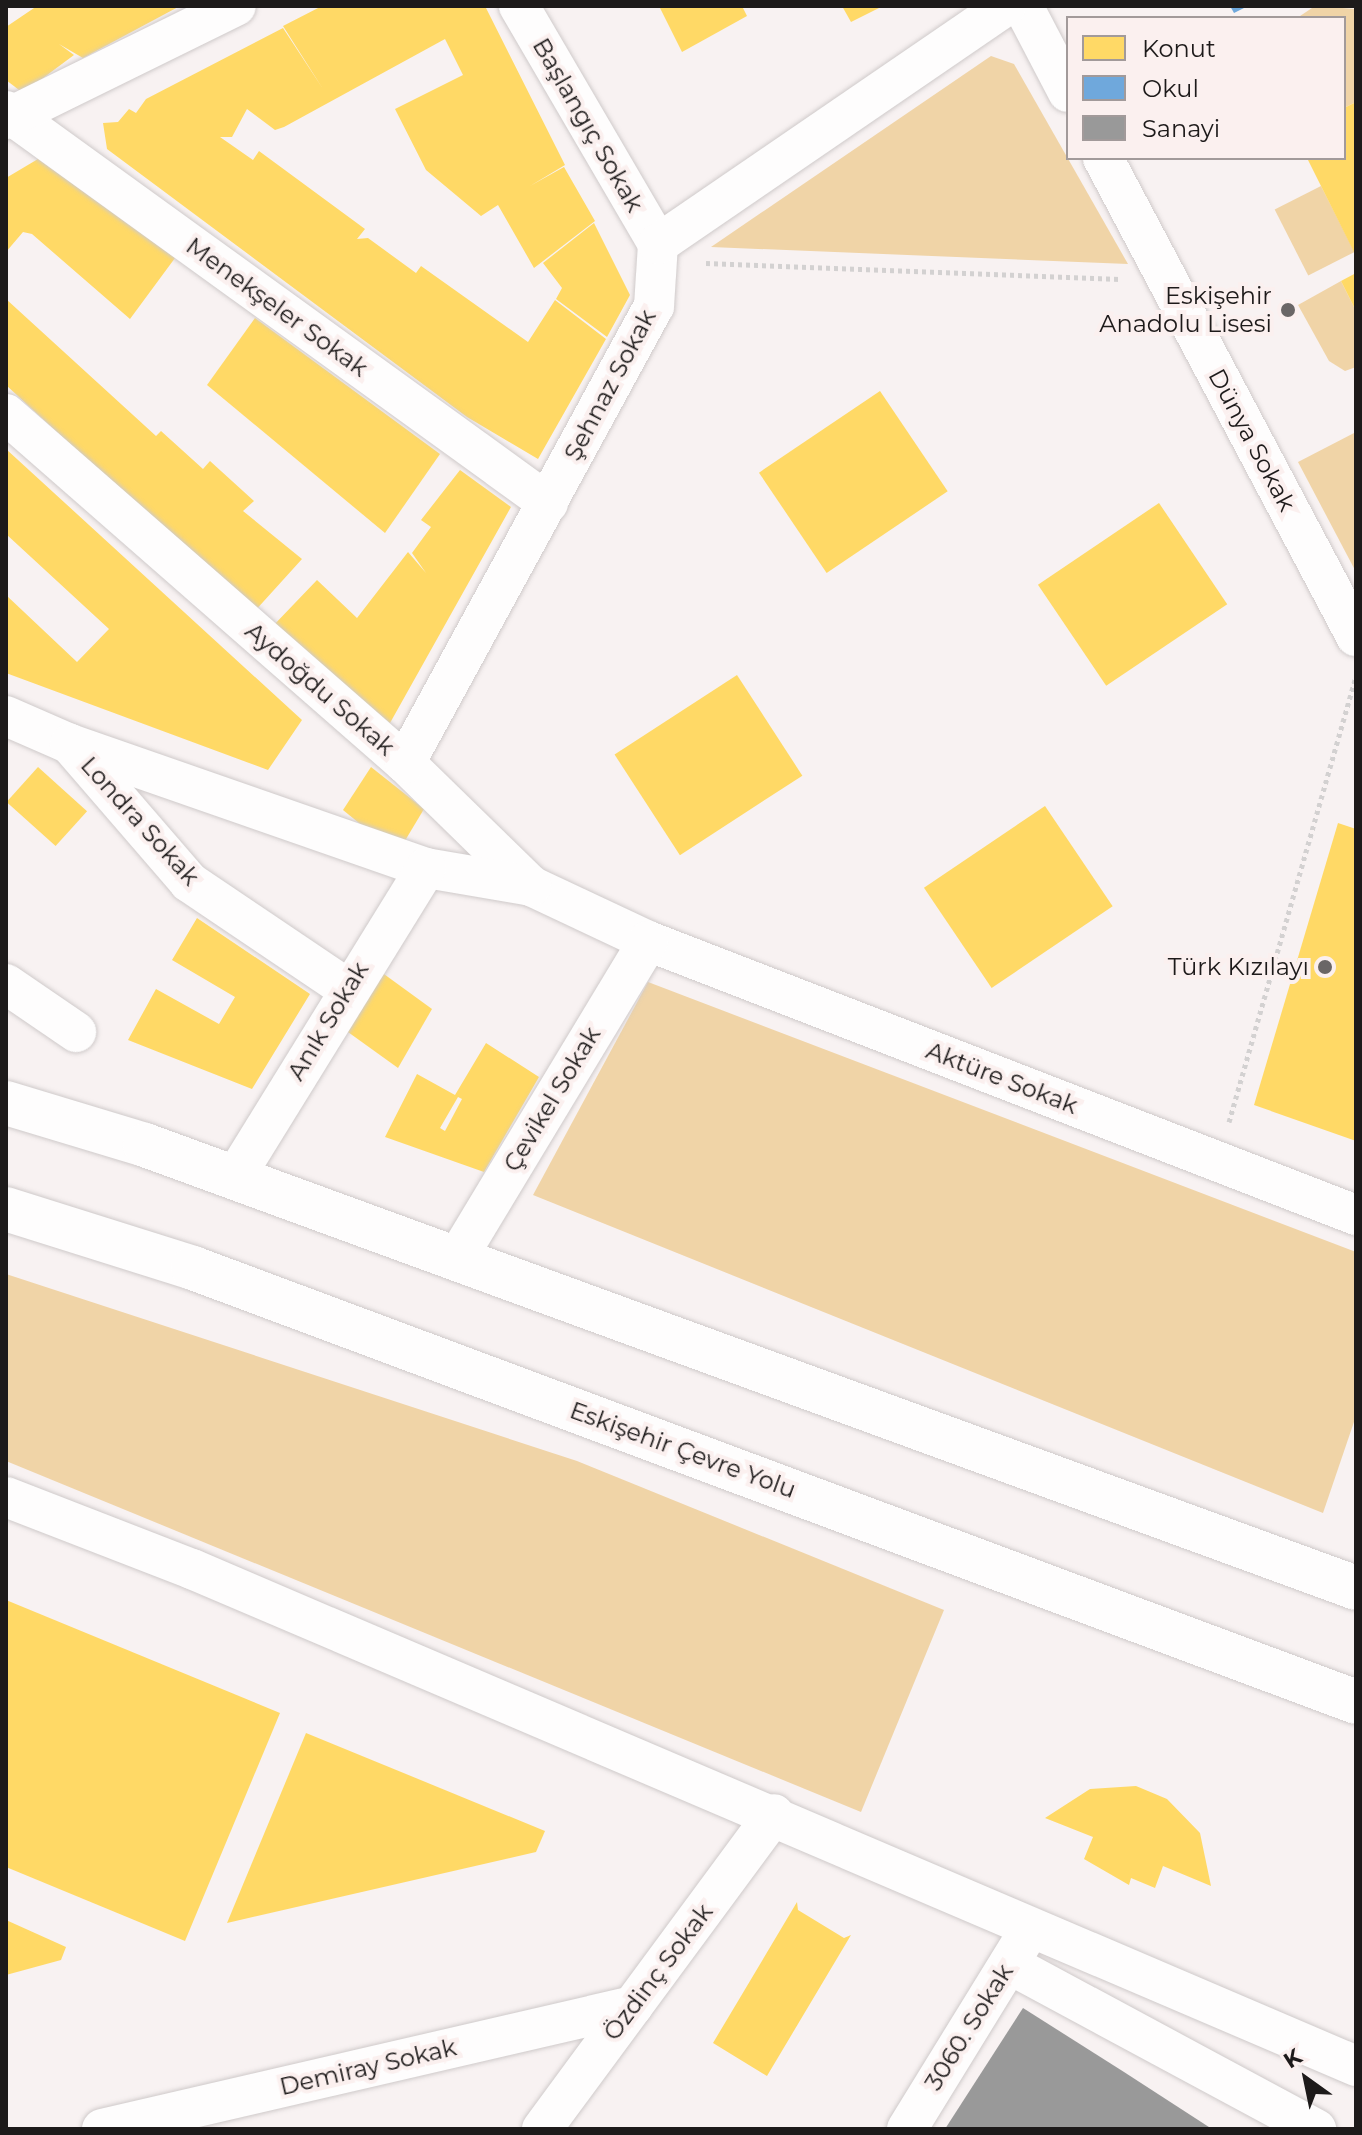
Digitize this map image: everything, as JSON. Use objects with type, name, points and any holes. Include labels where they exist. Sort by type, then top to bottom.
[{"type":"highway","points":[[6,1103],[235,1177],[1356,1588]]},
{"type":"highway","name":"Eskişehir Çevre Yolu","points":[[6,1209],[223,1279],[1356,1702]]},
{"type":"street","points":[[8,115],[236,6]]},
{"type":"street","name":"Başlangıç Sokak","points":[[519,6],[658,252]]},
{"type":"street","points":[[658,252],[1006,6]]},
{"type":"street","points":[[1023,6],[1066,88]]},
{"type":"street","name":"Menekşeler Sokak","points":[[8,115],[548,503]]},
{"type":"street","name":"Dünya Sokak","points":[[1104,160],[1356,636]]},
{"type":"street","name":"Şehnaz Sokak","points":[[405,763],[654,306],[658,252]]},
{"type":"street","name":"Aydoğdu Sokak","points":[[6,414],[405,763],[531,886],[648,941]]},
{"type":"street","name":"Londra Sokak","points":[[7,716],[70,744],[189,882],[346,988]]},
{"type":"street","points":[[70,744],[426,868],[531,886]]},
{"type":"street","name":"Anık Sokak","points":[[235,1177],[346,988],[426,868]]},
{"type":"street","name":"Aktüre Sokak","points":[[648,941],[1356,1215]]},
{"type":"street","name":"Çevikel Sokak","points":[[457,1258],[648,941]]},
{"type":"street","points":[[7,983],[76,1032]]},
{"type":"street","points":[[6,1497],[774,1814],[1356,2066]]},
{"type":"street","name":"Özdinç Sokak","points":[[542,2129],[774,1814]]},
{"type":"street","name":"3060. Sokak","points":[[907,2129],[1032,1926]]},
{"type":"street","points":[[1009,1964],[1316,2129]]},
{"type":"street","name":"Demiray Sokak","points":[[102,2129],[633,2006]]},
{"type":"path","points":[[658,252],[1168,281]]},
{"type":"path","points":[[1218,1161],[1356,677]]},
{"type":"shaded area","points":[[1315,6],[1356,9],[1356,102],[1346,107],[1346,16],[1300,16]]},
{"type":"shaded area","points":[[991,56],[1014,64],[1128,264],[711,247]]},
{"type":"shaded area","points":[[1321,186],[1355,252],[1308,276],[1275,210]]},
{"type":"shaded area","points":[[1341,281],[1356,311],[1356,367],[1345,371],[1329,361],[1298,305]]},
{"type":"shaded area","points":[[1356,432],[1356,572],[1298,462]]},
{"type":"shaded area","points":[[648,982],[1356,1252],[1356,1416],[1323,1513],[533,1195]]},
{"type":"shaded area","points":[[6,1274],[577,1461],[944,1610],[861,1812],[6,1461]]},
{"type":"building: Konut","points":[[37,6],[180,6],[83,58],[59,44],[74,55],[23,93],[6,80],[6,27]]},
{"type":"building: Konut","points":[[322,6],[485,6],[565,165],[530,186],[564,167],[595,221],[534,268],[498,205],[481,216],[426,170],[395,109],[463,75],[445,39],[284,127],[275,130],[247,109],[232,137],[220,137],[253,160],[259,151],[365,229],[357,239],[368,238],[416,273],[421,266],[528,342],[555,300],[606,339],[538,459],[467,417],[107,149],[103,123],[118,122],[129,109],[136,113],[146,99],[283,28],[323,89],[283,26]]},
{"type":"building: Konut","points":[[659,6],[742,6],[747,16],[682,52]]},
{"type":"building: Konut","points":[[842,6],[883,6],[851,22]]},
{"type":"building: Konut","points":[[1356,102],[1356,256],[1308,160],[1346,160],[1346,107]]},
{"type":"building: Konut","points":[[38,159],[175,258],[130,319],[32,234],[23,232],[6,252],[6,178]]},
{"type":"building: Konut","points":[[594,223],[630,295],[607,337],[556,299],[562,288],[543,263]]},
{"type":"building: Konut","points":[[1356,273],[1356,311],[1341,281]]},
{"type":"building: Konut","points":[[6,299],[156,436],[161,431],[203,469],[210,461],[254,501],[243,511],[302,559],[253,613],[6,385]]},
{"type":"building: Konut","points":[[255,318],[440,454],[385,533],[207,385]]},
{"type":"building: Konut","points":[[880,391],[948,491],[827,573],[759,473]]},
{"type":"building: Konut","points":[[6,449],[302,720],[268,770],[6,673],[6,595],[77,662],[109,629],[6,534]]},
{"type":"building: Konut","points":[[460,470],[511,507],[390,723],[271,628],[317,580],[357,618],[408,552],[426,573],[412,553],[431,527],[421,520]]},
{"type":"building: Konut","points":[[1159,503],[1227,604],[1106,686],[1038,585]]},
{"type":"building: Konut","points":[[737,675],[802,776],[680,855],[615,755]]},
{"type":"building: Konut","points":[[38,767],[87,811],[56,846],[7,802]]},
{"type":"building: Konut","points":[[371,767],[424,809],[397,854],[343,810]]},
{"type":"building: Konut","points":[[1045,806],[1113,906],[992,988],[924,888]]},
{"type":"building: Konut","name":"Türk Kızılayı","points":[[1338,823],[1356,829],[1356,1141],[1254,1105]]},
{"type":"building: Konut","points":[[197,918],[310,994],[252,1089],[128,1040],[156,989],[219,1024],[235,997],[172,960]]},
{"type":"building: Konut","points":[[377,969],[432,1009],[398,1068],[341,1027]]},
{"type":"building: Konut","points":[[486,1043],[539,1077],[484,1172],[385,1137],[417,1074],[455,1095]],"holes":[[[458,1097],[462,1099],[445,1131],[440,1128]]]},
{"type":"building: Konut","points":[[6,1600],[280,1713],[185,1941],[6,1867]]},
{"type":"building: Konut","points":[[306,1733],[545,1831],[536,1852],[227,1923]]},
{"type":"building: Konut","points":[[1136,1786],[1167,1799],[1200,1833],[1211,1886],[1163,1866],[1155,1888],[1131,1878],[1129,1885],[1084,1859],[1093,1837],[1045,1818],[1090,1789]]},
{"type":"building: Konut","points":[[797,1902],[798,1910],[844,1938],[851,1935],[767,2076],[713,2043]]},
{"type":"building: Konut","points":[[6,1920],[66,1947],[61,1960],[6,1975]]},
{"type":"building: Okul","points":[[1230,6],[1248,6],[1234,13]]},
{"type":"building: Sanayi","points":[[1023,2008],[1124,2072],[1212,2129],[945,2129]]},
{"type":"place","name":"Eskişehir Anadolu Lisesi","points":[[1288,310]]},
{"type":"place","name":"Türk Kızılayı","points":[[1325,967]]}]
